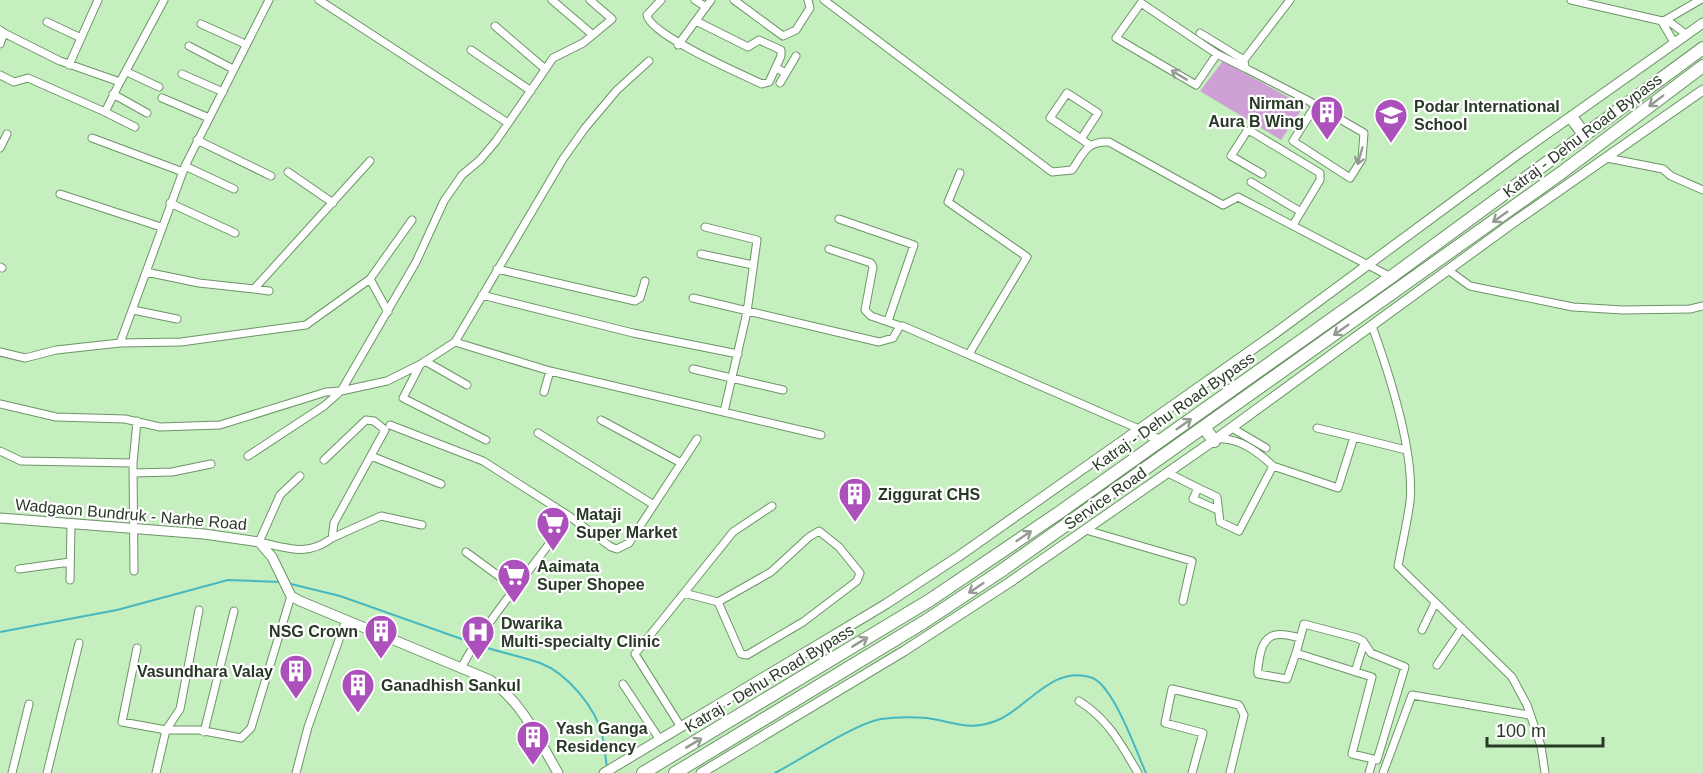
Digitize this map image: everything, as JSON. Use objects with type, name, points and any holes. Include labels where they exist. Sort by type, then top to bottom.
[{"type":"highway","name":"Katraj - Dehu Road Bypass","points":[[643,773],[930,600],[1391,277],[1703,48]]},
{"type":"highway","name":"Katraj - Dehu Road Bypass","points":[[675,773],[924,622],[1001,571],[1561,173],[1703,66]]},
{"type":"highway","points":[[1572,117],[1583,134]]},
{"type":"highway","points":[[1204,427],[1215,440]]},
{"type":"street","points":[[69,64],[98,0]]},
{"type":"street","points":[[105,112],[165,0]]},
{"type":"street","points":[[120,343],[161,226],[184,169],[269,0]]},
{"type":"street","points":[[319,0],[508,123]]},
{"type":"street","points":[[552,0],[592,35]]},
{"type":"street","points":[[248,456],[324,406],[341,391],[416,262],[444,201],[462,175],[480,160],[496,141],[544,68],[562,51],[583,43],[612,18],[590,0]]},
{"type":"street","points":[[661,0],[647,15],[647,19],[677,45],[762,84],[767,84],[782,56],[781,50],[759,40],[748,47],[696,21]]},
{"type":"street","points":[[695,0],[706,7]]},
{"type":"street","points":[[677,45],[711,0]]},
{"type":"street","points":[[734,0],[783,36],[796,30],[810,8],[808,0]]},
{"type":"street","points":[[824,0],[1052,172],[1072,170],[1090,145],[1095,142],[1109,142],[1223,205],[1238,197],[1391,277]]},
{"type":"street","points":[[1245,68],[1244,60],[1290,0]]},
{"type":"street","points":[[1571,0],[1671,23],[1687,35]]},
{"type":"street","points":[[1662,22],[1700,0]]},
{"type":"street","points":[[1217,54],[1196,85],[1116,38],[1141,3],[1217,54],[1307,100],[1316,105],[1365,133],[1362,159],[1350,178],[1293,141],[1316,105]]},
{"type":"street","points":[[47,22],[81,38]]},
{"type":"street","points":[[1662,22],[1675,44]]},
{"type":"street","points":[[201,24],[245,44]]},
{"type":"street","points":[[604,773],[959,556],[1703,24]]},
{"type":"street","points":[[495,26],[544,68]]},
{"type":"street","points":[[0,44],[2,31],[69,64],[120,82]]},
{"type":"street","points":[[1200,33],[1244,60]]},
{"type":"street","points":[[189,46],[233,69]]},
{"type":"street","points":[[471,50],[531,91]]},
{"type":"street","points":[[780,82],[796,56]]},
{"type":"street","points":[[0,405],[56,417],[137,421],[160,427],[220,425],[326,392],[387,381],[423,362],[455,342],[497,269],[585,128],[617,90],[649,61]]},
{"type":"street","points":[[776,68],[786,73]]},
{"type":"street","points":[[127,72],[159,87]]},
{"type":"street","points":[[182,74],[223,92]]},
{"type":"street","points":[[0,75],[14,81],[28,78],[135,127]]},
{"type":"street","points":[[1607,158],[1703,90]]},
{"type":"street","points":[[1081,139],[1098,113],[1067,93],[1050,118],[1081,139],[1090,145]]},
{"type":"street","points":[[113,94],[147,114]]},
{"type":"street","points":[[162,98],[209,118]]},
{"type":"street","points":[[1262,174],[1231,156],[1246,131],[1252,132],[1320,173],[1320,180],[1293,225]]},
{"type":"street","points":[[0,148],[7,134]]},
{"type":"street","points":[[92,138],[184,169],[234,189]]},
{"type":"street","points":[[197,140],[271,176]]},
{"type":"street","points":[[1607,158],[1663,169],[1671,176],[1703,190]]},
{"type":"street","name":"Service Road","points":[[701,773],[913,645],[1086,530],[1232,428],[1511,224],[1607,158]]},
{"type":"street","points":[[254,289],[370,161]]},
{"type":"street","points":[[288,172],[333,203]]},
{"type":"street","points":[[960,173],[948,202],[1027,257],[969,354]]},
{"type":"street","points":[[1251,182],[1301,212]]},
{"type":"street","points":[[60,194],[161,226]]},
{"type":"street","points":[[170,203],[235,233]]},
{"type":"street","points":[[839,219],[914,245],[888,321]]},
{"type":"street","points":[[0,352],[25,358],[56,350],[120,343],[181,342],[306,325],[370,279],[412,220]]},
{"type":"street","points":[[705,227],[757,240],[747,312],[724,412]]},
{"type":"street","points":[[829,249],[871,263],[873,267],[865,310],[871,316],[969,354],[1139,429],[1160,441]]},
{"type":"street","points":[[701,254],[753,265]]},
{"type":"street","points":[[497,269],[635,301],[640,298],[645,281]]},
{"type":"street","points":[[1448,270],[1470,286],[1573,307],[1623,310],[1690,309],[1703,306]]},
{"type":"street","points":[[146,272],[199,283],[269,291]]},
{"type":"street","points":[[370,279],[388,312]]},
{"type":"street","points":[[482,295],[633,333],[738,354]]},
{"type":"street","points":[[693,298],[879,342],[893,338],[900,326]]},
{"type":"street","points":[[133,310],[177,319]]},
{"type":"street","points":[[1372,326],[1386,364],[1406,450],[1410,500],[1398,566],[1512,677],[1541,746],[1545,773]]},
{"type":"street","points":[[455,342],[550,371],[821,435]]},
{"type":"street","points":[[423,362],[467,385]]},
{"type":"street","points":[[423,362],[403,398],[486,440]]},
{"type":"street","points":[[693,369],[783,390]]},
{"type":"street","points":[[544,393],[550,371]]},
{"type":"street","points":[[324,460],[366,420],[374,421],[385,430],[334,523],[332,538]]},
{"type":"street","points":[[601,420],[681,463]]},
{"type":"street","points":[[134,571],[133,473],[137,421]]},
{"type":"street","points":[[390,425],[483,460],[617,549],[629,543],[696,439]]},
{"type":"street","points":[[1232,428],[1266,448]]},
{"type":"street","points":[[1317,428],[1406,450]]},
{"type":"street","points":[[538,433],[654,505]]},
{"type":"street","points":[[1215,440],[1230,438],[1262,454],[1273,466],[1338,488],[1354,438]]},
{"type":"street","points":[[0,451],[21,461],[134,463]]},
{"type":"street","points":[[371,456],[441,484]]},
{"type":"street","points":[[133,473],[172,472],[211,464]]},
{"type":"street","points":[[1168,473],[1217,497],[1220,522],[1239,531],[1273,466]]},
{"type":"street","points":[[300,476],[280,495],[259,542],[303,550],[318,548],[332,538],[381,516],[422,525]]},
{"type":"street","points":[[1198,488],[1193,499],[1218,510]]},
{"type":"street","points":[[681,727],[635,654],[733,532],[772,506]]},
{"type":"street","points":[[461,668],[480,635],[515,588],[542,557],[569,516]]},
{"type":"street","name":"Wadgaon Bundruk - Narhe Road","points":[[0,518],[204,534],[259,542],[272,557],[290,593]]},
{"type":"street","points":[[70,580],[71,524]]},
{"type":"street","points":[[1086,530],[1192,561],[1183,601]]},
{"type":"street","points":[[684,593],[718,602],[771,572],[809,537],[819,531],[839,548],[860,573],[857,581],[803,622],[747,655],[741,654],[718,602]]},
{"type":"street","points":[[466,552],[515,588]]},
{"type":"street","points":[[19,569],[70,562]]},
{"type":"street","points":[[137,648],[122,722],[165,730],[204,732],[241,738],[248,733],[290,593],[346,620],[490,680],[516,703],[558,773]]},
{"type":"street","points":[[1422,630],[1435,603]]},
{"type":"street","points":[[156,773],[165,730],[180,709],[199,610]]},
{"type":"street","points":[[204,732],[234,611]]},
{"type":"street","points":[[296,773],[308,727],[346,620]]},
{"type":"street","points":[[1296,653],[1372,677],[1352,754],[1377,760],[1406,671],[1403,663],[1371,652],[1357,638],[1304,624],[1296,653],[1287,679],[1258,674],[1262,644],[1266,639],[1282,633],[1300,638]]},
{"type":"street","points":[[1437,665],[1462,628]]},
{"type":"street","points":[[47,773],[79,643]]},
{"type":"street","points":[[1355,672],[1364,643]]},
{"type":"street","points":[[624,684],[660,740]]},
{"type":"street","points":[[1192,773],[1203,733],[1165,723],[1172,689],[1239,705],[1243,710],[1244,715],[1230,773]]},
{"type":"street","points":[[1383,773],[1412,695],[1529,716]]},
{"type":"street","points":[[1079,701],[1097,713],[1112,728],[1138,773]]},
{"type":"street","points":[[12,773],[29,704]]},
{"type":"street","points":[[1370,773],[1373,759]]},
{"type":"shaded area","points":[[1223,61],[1304,106],[1281,140],[1200,91]]},
{"type":"waterway","points":[[0,632],[117,610],[228,580],[281,582]]},
{"type":"waterway","points":[[287,583],[340,596],[473,643]]},
{"type":"waterway","points":[[478,645],[540,663],[570,683],[587,703],[599,725],[607,767]]},
{"type":"waterway","points":[[775,773],[843,735],[881,719],[910,717],[971,726],[988,724],[1009,714],[1052,682],[1076,675],[1090,677],[1099,682],[1107,691],[1123,719],[1146,773]]},
{"type":"place","name":"Nirman Aura B Wing","points":[[1327,141]]},
{"type":"place","name":"Podar International School","points":[[1391,144]]},
{"type":"place","name":"Ziggurat CHS","points":[[855,523]]},
{"type":"place","name":"Mataji Super Market","points":[[553,552]]},
{"type":"place","name":"Aaimata Super Shopee","points":[[514,604]]},
{"type":"place","name":"NSG Crown","points":[[381,660]]},
{"type":"place","name":"Dwarika Multi-specialty Clinic","points":[[478,661]]},
{"type":"place","name":"Vasundhara Valay","points":[[296,700]]},
{"type":"place","name":"Ganadhish Sankul","points":[[358,714]]},
{"type":"place","name":"Yash Ganga Residency","points":[[533,766]]}]
